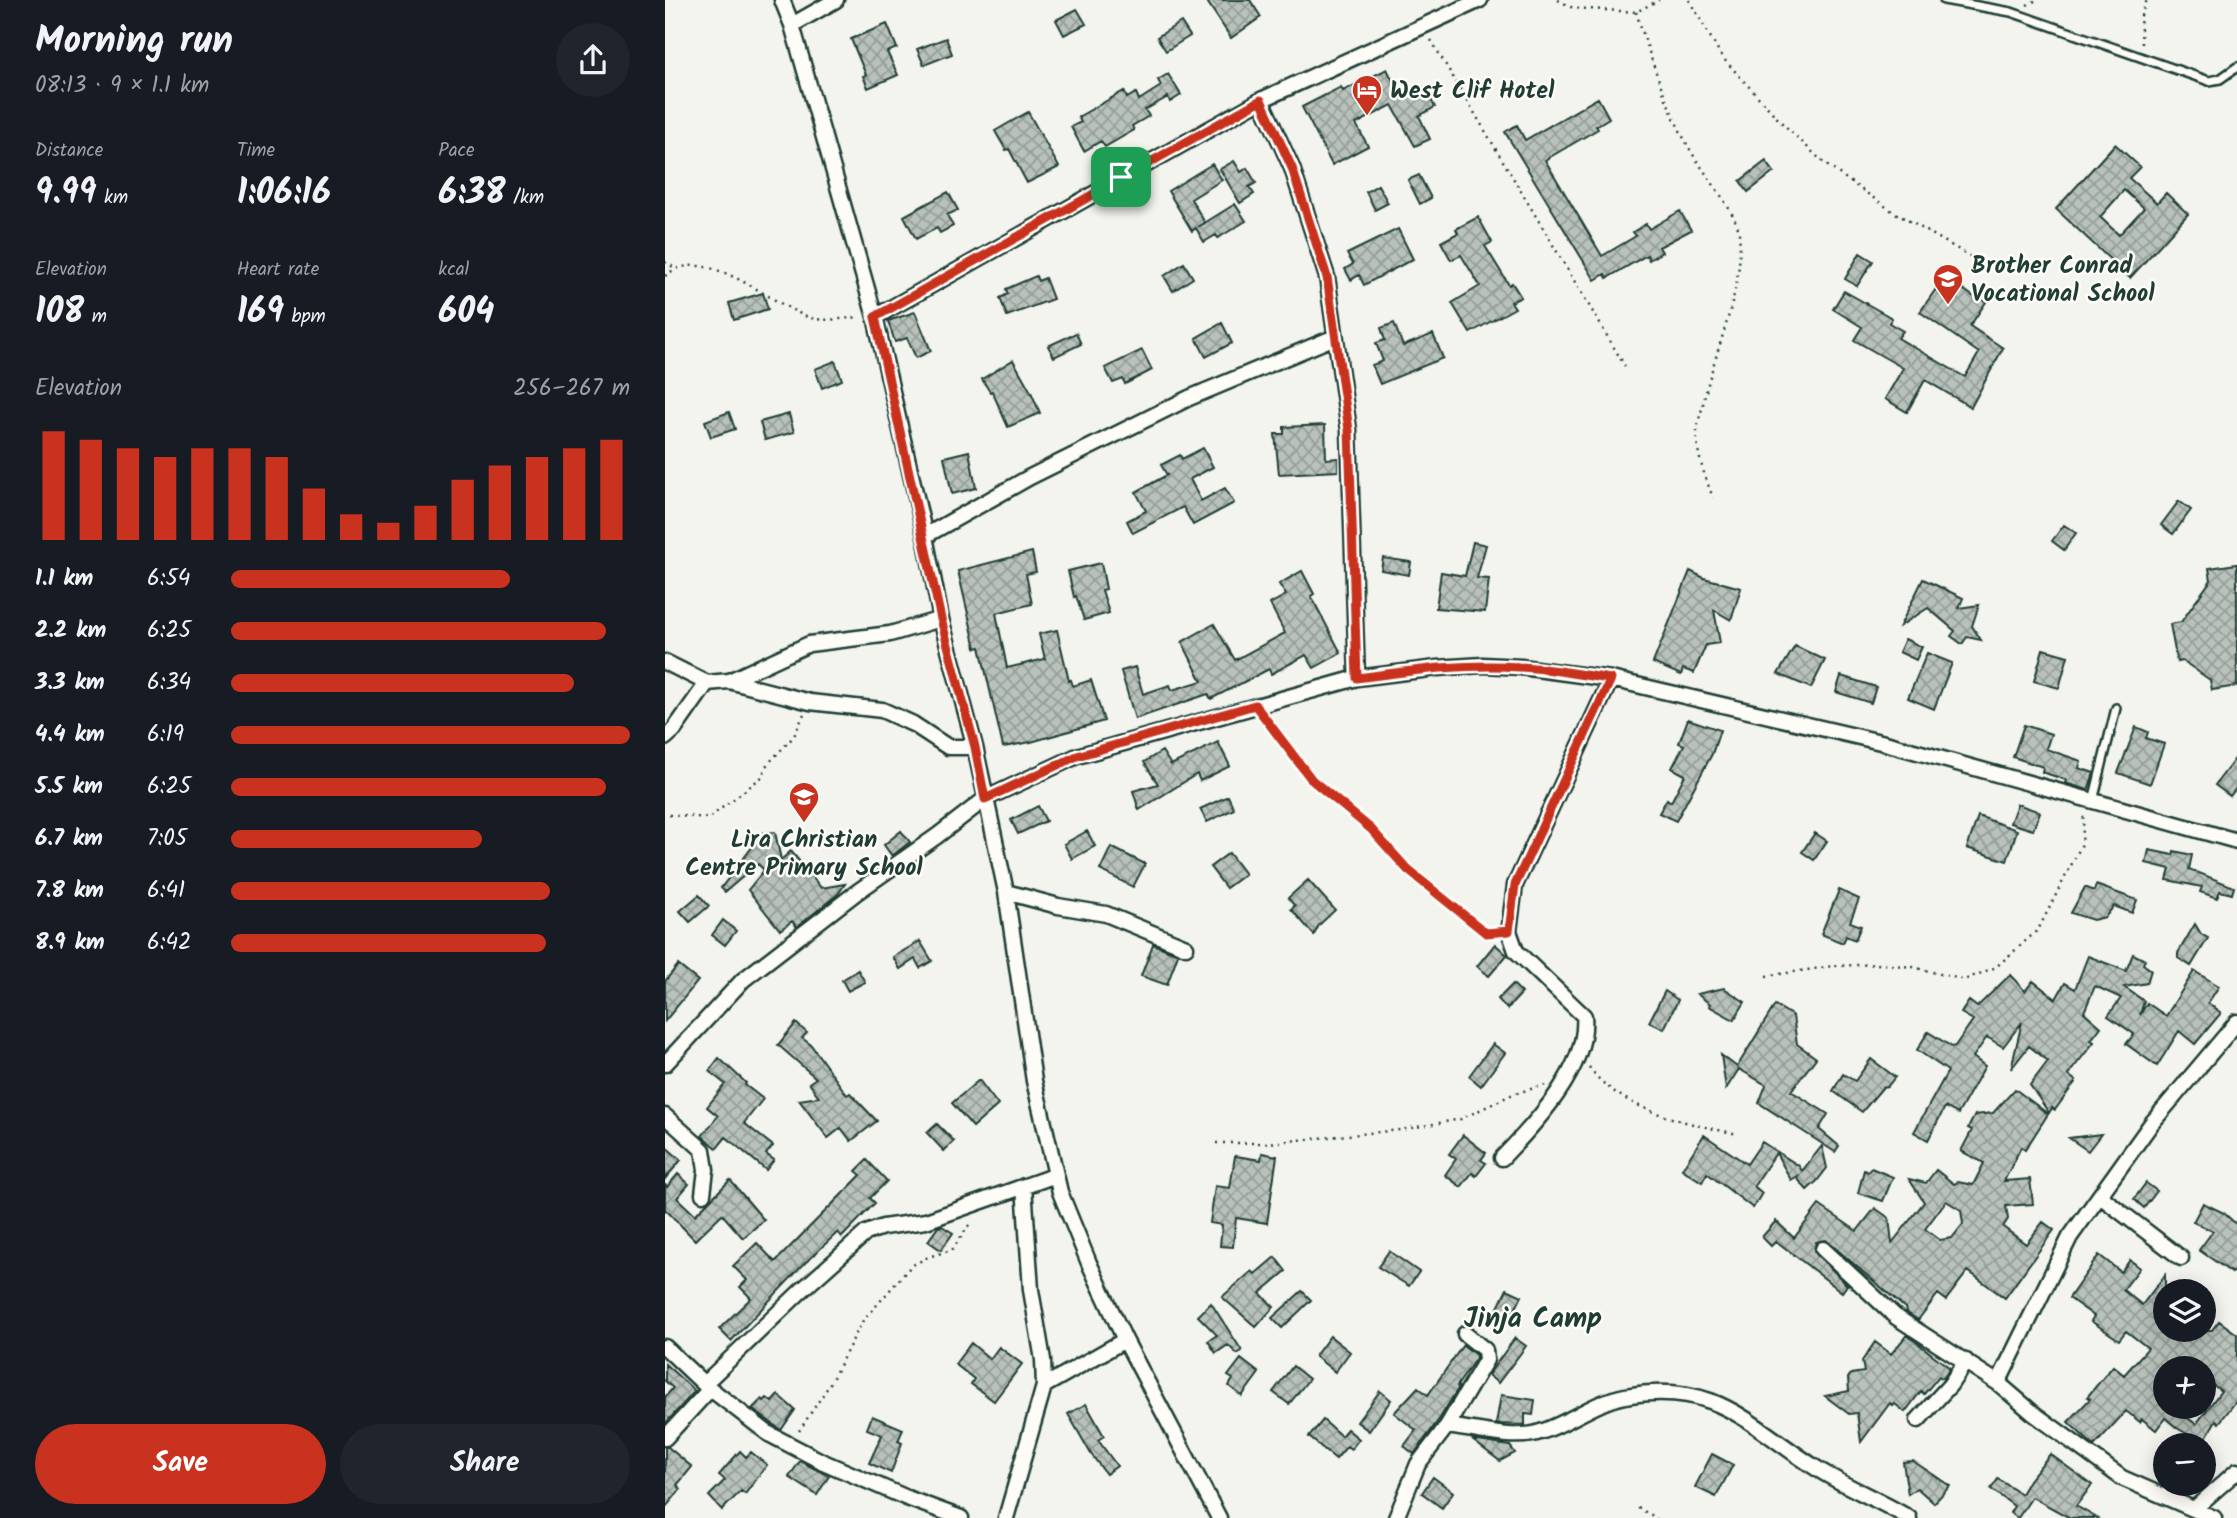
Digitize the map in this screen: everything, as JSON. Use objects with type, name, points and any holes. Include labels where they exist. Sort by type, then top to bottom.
[{"type":"street","points":[[782,0],[792,25],[875,317],[941,619],[975,747],[1006,892],[1034,1082],[1056,1175],[1089,1263],[1125,1340],[1219,1518]]},
{"type":"street","points":[[792,25],[836,0]]},
{"type":"street","points":[[875,317],[1261,100],[1480,0]]},
{"type":"street","points":[[1261,100],[1292,168],[1327,277],[1349,430],[1357,678]]},
{"type":"street","points":[[925,536],[1030,477],[1189,398],[1335,337]]},
{"type":"street","points":[[665,662],[707,683],[729,681],[809,644],[890,634],[941,619]]},
{"type":"street","points":[[665,1064],[743,980],[985,799],[1077,756],[1357,678],[1437,668],[1483,666],[1521,667],[1611,679],[1885,743],[2237,841]]},
{"type":"street","points":[[1502,1158],[1538,1122],[1579,1052],[1585,1025],[1584,1016],[1516,951],[1509,931],[1515,885],[1611,679]]},
{"type":"street","points":[[729,681],[810,702],[882,710],[913,724],[948,747],[975,747]]},
{"type":"street","points":[[665,738],[674,730],[707,683]]},
{"type":"street","points":[[1006,892],[1058,906],[1106,914],[1186,947]]},
{"type":"street","points":[[1998,1383],[2070,1237],[2151,1124],[2237,1022]]},
{"type":"street","points":[[665,1116],[703,1150],[706,1170],[703,1194]]},
{"type":"street","points":[[665,1438],[707,1387],[811,1282],[866,1233],[883,1227],[926,1221],[1056,1175]]},
{"type":"street","points":[[1006,1518],[1044,1386],[1043,1360],[1031,1290],[1024,1186]]},
{"type":"street","points":[[2100,1196],[2181,1258]]},
{"type":"street","points":[[1823,1249],[1885,1308],[1998,1383],[2033,1413],[2122,1478],[2214,1518]]},
{"type":"street","points":[[1396,1518],[1418,1464],[1447,1426],[1486,1360],[1485,1350],[1465,1334]]},
{"type":"street","points":[[1044,1386],[1125,1340]]},
{"type":"street","points":[[665,1348],[707,1387],[789,1446],[907,1498],[961,1518]]},
{"type":"street","points":[[1918,1420],[1950,1385],[1966,1361]]},
{"type":"street","points":[[1447,1426],[1518,1435],[1536,1434],[1622,1396],[1668,1391],[1699,1396],[1735,1412],[1816,1468],[1909,1518]]},
{"type":"street","points":[[2194,1510],[2237,1471]]},
{"type":"lane","points":[[1944,0],[2011,12],[2209,81],[2220,79],[2237,67]]},
{"type":"lane","points":[[2089,800],[2116,708]]},
{"type":"path","points":[[1558,0],[1573,8],[1636,12],[1659,0]]},
{"type":"path","points":[[1689,0],[1722,57],[1780,122],[1825,164],[1892,211],[1972,258]]},
{"type":"path","points":[[2142,58],[2140,18],[2147,0]]},
{"type":"path","points":[[1636,12],[1667,103],[1688,147],[1728,208],[1738,229],[1741,250],[1738,279],[1711,367],[1697,431],[1701,468],[1713,498]]},
{"type":"path","points":[[1422,25],[1625,366]]},
{"type":"path","points":[[665,262],[675,268]]},
{"type":"path","points":[[665,276],[675,268],[693,266],[729,273],[812,318],[875,317]]},
{"type":"path","points":[[669,816],[709,818],[762,777],[766,766],[794,736],[810,702]]},
{"type":"path","points":[[1255,705],[1312,780],[1371,829],[1408,870],[1486,933],[1509,931]]},
{"type":"path","points":[[1766,976],[1834,966],[1881,964],[1913,967],[1964,980],[1996,967],[2038,930],[2082,844],[2089,800]]},
{"type":"path","points":[[1579,1052],[1594,1073],[1619,1096],[1681,1122],[1738,1134]]},
{"type":"path","points":[[1216,1143],[1268,1143],[1400,1130],[1461,1119],[1513,1094],[1565,1079]]},
{"type":"path","points":[[789,1446],[828,1387],[862,1322],[911,1266],[927,1256],[953,1250],[973,1219]]},
{"type":"path","points":[[1638,1508],[1657,1518]]},
{"type":"building","points":[[1206,0],[1250,0],[1261,17],[1231,38]]},
{"type":"building","points":[[1077,9],[1086,24],[1064,35],[1056,20]]},
{"type":"building","points":[[1181,22],[1190,36],[1166,51],[1157,37]]},
{"type":"building","points":[[887,24],[897,48],[887,52],[898,75],[868,88],[863,76],[866,75],[851,39]]},
{"type":"building","points":[[946,38],[952,54],[924,65],[917,49]]},
{"type":"building","points":[[1387,69],[1402,99],[1424,87],[1435,107],[1419,116],[1430,139],[1415,146],[1392,105],[1356,124],[1368,146],[1332,165],[1302,107],[1341,87],[1343,91]]},
{"type":"building","points":[[1168,74],[1181,95],[1170,102],[1168,97],[1145,110],[1149,116],[1132,126],[1134,130],[1105,147],[1101,141],[1084,151],[1071,127],[1081,122],[1078,117],[1124,91],[1127,98],[1136,93],[1139,100],[1161,86],[1158,80]]},
{"type":"building","points":[[1598,98],[1609,118],[1596,126],[1598,129],[1545,160],[1602,256],[1636,236],[1633,232],[1646,224],[1649,229],[1680,211],[1691,230],[1659,247],[1662,252],[1649,260],[1647,255],[1607,278],[1605,274],[1595,280],[1505,132],[1517,125],[1525,140]]},
{"type":"building","points":[[1028,112],[1059,167],[1027,183],[1009,149],[1006,150],[995,131]]},
{"type":"building","points":[[2115,144],[2140,167],[2129,178],[2157,203],[2166,193],[2188,214],[2130,278],[2056,209]],"holes":[[[2124,190],[2144,208],[2119,235],[2100,217]]]},
{"type":"building","points":[[1234,161],[1241,172],[1247,168],[1256,183],[1249,187],[1254,194],[1240,203],[1220,169]]},
{"type":"building","points":[[1766,161],[1774,172],[1748,192],[1740,181]]},
{"type":"building","points":[[1212,164],[1222,180],[1191,199],[1205,223],[1235,204],[1246,221],[1218,238],[1216,235],[1204,242],[1196,228],[1192,231],[1168,191]]},
{"type":"building","points":[[1419,175],[1431,198],[1420,204],[1408,180]]},
{"type":"building","points":[[1378,185],[1388,203],[1375,210],[1366,192]]},
{"type":"building","points":[[948,192],[958,210],[947,215],[953,226],[940,233],[937,228],[916,239],[904,216]]},
{"type":"building","points":[[1478,217],[1492,242],[1485,246],[1509,285],[1512,283],[1521,297],[1511,302],[1515,308],[1470,333],[1452,303],[1480,286],[1461,255],[1451,260],[1441,242],[1458,233],[1456,229]]},
{"type":"building","points":[[1398,229],[1413,259],[1364,285],[1359,275],[1351,280],[1345,269],[1353,264],[1347,254]]},
{"type":"building","points":[[1860,253],[1873,261],[1857,286],[1845,279]]},
{"type":"building","points":[[1184,263],[1193,278],[1173,291],[1164,276]]},
{"type":"building","points":[[1036,276],[1038,281],[1045,278],[1053,299],[1007,316],[1000,298],[1008,294],[1006,289]]},
{"type":"building","points":[[1945,276],[1974,297],[1975,294],[1986,302],[1970,326],[2003,348],[1971,407],[1925,380],[1907,412],[1885,399],[1903,368],[1854,340],[1862,327],[1833,309],[1844,291],[1892,318],[1889,323],[1903,331],[1898,338],[1965,377],[1979,353],[1920,312]]},
{"type":"building","points":[[763,293],[768,309],[734,320],[729,303]]},
{"type":"building","points":[[915,312],[931,351],[916,358],[907,338],[895,342],[888,321]]},
{"type":"building","points":[[1222,323],[1232,343],[1206,357],[1196,338]]},
{"type":"building","points":[[1394,323],[1403,346],[1433,334],[1443,358],[1380,384],[1372,365],[1383,361],[1376,343],[1385,340],[1381,328]]},
{"type":"building","points":[[1076,333],[1081,344],[1054,357],[1048,346]]},
{"type":"building","points":[[1142,350],[1152,370],[1125,384],[1123,379],[1113,383],[1105,368]]},
{"type":"building","points":[[1013,360],[1040,413],[1008,427],[992,391],[990,392],[982,379]]},
{"type":"building","points":[[835,361],[842,380],[822,388],[815,369]]},
{"type":"building","points":[[729,412],[735,429],[711,437],[705,421]]},
{"type":"building","points":[[789,414],[794,432],[765,440],[760,422]]},
{"type":"building","points":[[1325,425],[1326,459],[1338,458],[1338,471],[1279,474],[1275,434],[1284,434],[1284,427]]},
{"type":"building","points":[[1203,448],[1213,467],[1190,479],[1201,501],[1225,488],[1234,503],[1193,525],[1183,507],[1133,533],[1127,521],[1146,511],[1136,492],[1167,475],[1161,465],[1180,455],[1182,459]]},
{"type":"building","points":[[969,451],[976,488],[952,494],[944,457]]},
{"type":"building","points":[[2179,501],[2191,510],[2173,534],[2161,525]]},
{"type":"building","points":[[2064,525],[2076,533],[2064,550],[2052,541]]},
{"type":"building","points":[[1473,542],[1486,545],[1477,578],[1489,579],[1485,612],[1436,608],[1441,572],[1465,576]]},
{"type":"building","points":[[1032,552],[1036,572],[1026,574],[1032,604],[996,613],[1007,668],[1045,659],[1039,634],[1057,630],[1069,681],[1071,680],[1073,686],[1091,680],[1104,721],[1031,742],[1003,747],[980,647],[976,648],[958,571]]},
{"type":"building","points":[[1383,558],[1411,562],[1409,575],[1381,570]]},
{"type":"building","points":[[1101,563],[1106,589],[1102,590],[1109,613],[1084,620],[1076,596],[1074,597],[1068,571]]},
{"type":"building","points":[[2237,564],[2237,686],[2212,690],[2210,680],[2183,661],[2177,662],[2170,624],[2181,622],[2211,580],[2209,568]]},
{"type":"building","points":[[1302,571],[1314,594],[1311,596],[1341,653],[1314,668],[1306,655],[1271,674],[1269,669],[1211,699],[1208,694],[1135,719],[1121,671],[1135,667],[1143,694],[1170,685],[1172,690],[1202,681],[1182,642],[1214,624],[1235,660],[1285,633],[1270,604],[1286,595],[1279,584]]},
{"type":"building","points":[[1690,571],[1704,578],[1741,588],[1731,620],[1714,610],[1720,643],[1706,645],[1694,673],[1683,669],[1681,675],[1653,663]]},
{"type":"building","points":[[1923,579],[1963,598],[1959,608],[1979,605],[1972,626],[1981,640],[1967,637],[1962,644],[1951,636],[1955,631],[1928,608],[1900,626]]},
{"type":"building","points":[[1905,639],[1922,647],[1916,660],[1899,652]]},
{"type":"building","points":[[1795,646],[1825,660],[1811,688],[1778,674]]},
{"type":"building","points":[[2043,649],[2068,656],[2059,688],[2034,681]]},
{"type":"building","points":[[1927,653],[1952,663],[1934,709],[1908,698]]},
{"type":"building","points":[[1841,676],[1876,687],[1871,703],[1836,692]]},
{"type":"building","points":[[1688,719],[1720,730],[1712,754],[1676,821],[1659,813],[1667,799],[1671,802],[1685,775],[1672,768],[1684,745],[1679,743]]},
{"type":"building","points":[[2024,725],[2051,734],[2046,749],[2081,761],[2079,768],[2094,773],[2088,790],[2042,772],[2043,767],[2013,757]]},
{"type":"building","points":[[2136,727],[2148,732],[2146,738],[2164,744],[2150,784],[2118,773]]},
{"type":"building","points":[[1218,742],[1230,766],[1200,781],[1197,774],[1139,810],[1133,791],[1158,784],[1144,762],[1162,751],[1171,765]]},
{"type":"building","points":[[2237,756],[2237,787],[2230,796],[2215,785]]},
{"type":"building","points":[[1228,796],[1234,809],[1207,822],[1200,809]]},
{"type":"building","points":[[2017,804],[2040,812],[2033,830],[2010,823]]},
{"type":"building","points":[[1038,806],[1046,821],[1018,834],[1011,820]]},
{"type":"building","points":[[1978,816],[2017,830],[2007,861],[1967,848]]},
{"type":"building","points":[[901,831],[910,842],[892,856],[884,845]]},
{"type":"building","points":[[1087,831],[1095,846],[1072,859],[1064,844]]},
{"type":"building","points":[[775,832],[781,860],[791,851],[821,888],[845,884],[838,894],[797,927],[792,921],[780,930],[748,890],[764,870],[758,864],[725,892],[721,888],[763,833]]},
{"type":"building","points":[[1815,833],[1827,841],[1814,860],[1802,852]]},
{"type":"building","points":[[1111,847],[1145,864],[1133,887],[1100,870]]},
{"type":"building","points":[[2149,850],[2173,855],[2174,851],[2192,855],[2189,869],[2234,887],[2232,894],[2220,891],[2217,898],[2200,892],[2202,887],[2167,880],[2170,869],[2146,863]]},
{"type":"building","points":[[1229,853],[1245,874],[1226,888],[1210,867]]},
{"type":"building","points":[[1308,880],[1335,910],[1319,925],[1314,935],[1291,909],[1295,906],[1288,898]]},
{"type":"building","points":[[2096,885],[2137,900],[2132,913],[2114,906],[2105,917],[2093,920],[2071,913],[2085,887],[2094,891]]},
{"type":"building","points":[[1839,890],[1859,899],[1850,922],[1861,926],[1855,940],[1846,936],[1843,943],[1821,934]]},
{"type":"building","points":[[699,895],[709,906],[690,922],[680,911]]},
{"type":"building","points":[[723,920],[736,931],[725,945],[712,935]]},
{"type":"building","points":[[2195,924],[2201,934],[2208,938],[2191,966],[2178,958],[2178,953]]},
{"type":"building","points":[[920,941],[932,961],[920,968],[915,959],[900,969],[893,957]]},
{"type":"building","points":[[1153,944],[1178,954],[1167,985],[1141,976]]},
{"type":"building","points":[[1495,944],[1507,955],[1489,976],[1477,966]]},
{"type":"building","points":[[2133,954],[2145,960],[2143,964],[2151,970],[2147,983],[2124,987],[2144,1001],[2140,1015],[2147,1003],[2166,1016],[2194,971],[2219,986],[2208,1003],[2221,1013],[2195,1044],[2179,1031],[2157,1066],[2126,1044],[2134,1034],[2108,1016],[2121,998],[2095,986],[2084,1012],[2101,1027],[2091,1040],[2094,1042],[2068,1075],[2076,1081],[2055,1110],[2052,1108],[2049,1113],[2030,1085],[2048,1061],[2029,1046],[2011,1069],[2022,1022],[2003,1047],[1987,1037],[1973,1057],[1985,1066],[1958,1114],[1945,1107],[1928,1140],[1914,1132],[1948,1071],[1917,1050],[1928,1032],[1952,1047],[1955,1046],[1973,1020],[1961,1013],[1969,1001],[1977,1007],[2010,975],[2025,991],[2033,981],[2056,999],[2065,983],[2075,989],[2088,956],[2126,971]]},
{"type":"building","points":[[678,965],[698,981],[665,1021],[665,981]]},
{"type":"building","points":[[858,970],[865,982],[848,991],[842,980]]},
{"type":"building","points":[[1513,984],[1522,993],[1507,1009],[1498,999]]},
{"type":"building","points":[[1724,988],[1745,1002],[1734,1020],[1709,1006],[1710,1004],[1697,994]]},
{"type":"building","points":[[1665,991],[1678,1000],[1664,1029],[1649,1022]]},
{"type":"building","points":[[1775,1005],[1793,1016],[1797,1044],[1816,1058],[1791,1091],[1828,1114],[1819,1129],[1839,1146],[1835,1152],[1759,1103],[1766,1085],[1739,1069],[1726,1089],[1721,1055],[1737,1067]]},
{"type":"building","points":[[796,1023],[807,1033],[802,1038],[811,1045],[847,1095],[850,1093],[877,1121],[851,1141],[841,1128],[828,1138],[799,1100],[819,1097],[809,1083],[816,1078],[778,1045]]},
{"type":"building","points":[[1493,1044],[1505,1053],[1481,1086],[1469,1076]]},
{"type":"building","points":[[719,1058],[763,1099],[744,1123],[773,1146],[766,1154],[774,1160],[766,1170],[726,1137],[717,1148],[702,1136],[718,1116],[707,1107],[725,1084],[709,1071]]},
{"type":"building","points":[[1871,1059],[1895,1077],[1862,1112],[1833,1091],[1843,1074],[1855,1081]]},
{"type":"building","points":[[979,1080],[998,1105],[973,1127],[952,1103]]},
{"type":"building","points":[[2015,1089],[2048,1114],[2025,1150],[2021,1147],[2004,1181],[2030,1179],[2033,1204],[2006,1206],[2008,1219],[2003,1227],[2026,1244],[2043,1222],[2054,1230],[2005,1298],[1968,1271],[1946,1300],[1938,1294],[1918,1320],[1826,1240],[1816,1242],[1814,1251],[1847,1285],[1842,1292],[1776,1241],[1771,1246],[1762,1237],[1776,1221],[1794,1238],[1819,1205],[1857,1231],[1875,1208],[1889,1218],[1892,1243],[1924,1202],[1909,1179],[1926,1183],[1936,1170],[1954,1184],[1958,1182],[1973,1185],[1984,1163],[1961,1151],[1972,1130],[1968,1128],[1975,1115],[1993,1113]],"holes":[[[1946,1201],[1961,1210],[1963,1224],[1952,1238],[1940,1240],[1925,1229]]]},
{"type":"building","points":[[937,1124],[954,1141],[944,1151],[927,1133]]},
{"type":"building","points":[[2101,1134],[2088,1151],[2069,1138]]},
{"type":"building","points":[[1463,1135],[1486,1153],[1481,1160],[1486,1163],[1476,1176],[1472,1173],[1461,1187],[1445,1175],[1456,1159],[1449,1154]]},
{"type":"building","points":[[1704,1135],[1747,1164],[1762,1142],[1799,1166],[1802,1171],[1822,1146],[1827,1168],[1807,1190],[1798,1176],[1791,1180],[1776,1153],[1754,1186],[1762,1193],[1753,1208],[1707,1173],[1702,1182],[1682,1169]]},
{"type":"building","points":[[665,1146],[681,1160],[665,1179]]},
{"type":"building","points":[[1262,1153],[1277,1156],[1267,1223],[1236,1218],[1233,1247],[1220,1246],[1222,1225],[1210,1223],[1215,1186],[1230,1188],[1235,1156],[1261,1160]]},
{"type":"building","points":[[867,1160],[887,1181],[870,1198],[875,1203],[842,1237],[838,1232],[804,1264],[731,1341],[719,1329],[751,1298],[740,1287],[747,1280],[733,1266],[757,1243],[775,1262],[861,1175],[856,1171]]},
{"type":"building","points":[[1871,1168],[1893,1177],[1883,1201],[1858,1193],[1864,1170],[1868,1172]]},
{"type":"building","points":[[678,1174],[689,1184],[677,1198],[695,1215],[730,1180],[764,1220],[743,1238],[722,1214],[695,1240],[666,1210],[665,1212],[665,1185],[667,1187]]},
{"type":"building","points":[[2146,1183],[2157,1191],[2144,1208],[2134,1199]]},
{"type":"building","points":[[2203,1203],[2224,1213],[2237,1225],[2237,1266],[2232,1273],[2199,1250],[2213,1231],[2193,1222]]},
{"type":"building","points":[[942,1226],[953,1233],[941,1250],[928,1241],[938,1227]]},
{"type":"building","points":[[1389,1251],[1419,1272],[1409,1286],[1378,1267]]},
{"type":"building","points":[[2099,1255],[2121,1272],[2130,1260],[2140,1268],[2123,1290],[2142,1305],[2153,1291],[2153,1342],[2216,1342],[2216,1325],[2219,1321],[2237,1334],[2237,1400],[2219,1423],[2216,1420],[2209,1433],[2186,1433],[2166,1419],[2189,1419],[2196,1424],[2200,1419],[2216,1419],[2216,1398],[2221,1391],[2216,1387],[2216,1356],[2153,1356],[2153,1419],[2164,1419],[2156,1430],[2126,1411],[2094,1446],[2068,1422],[2090,1399],[2087,1397],[2113,1366],[2124,1375],[2148,1348],[2126,1331],[2119,1340],[2091,1321],[2094,1316],[2069,1298]]},
{"type":"building","points":[[1275,1257],[1286,1271],[1260,1293],[1274,1307],[1256,1327],[1222,1297],[1252,1271],[1255,1274]]},
{"type":"building","points":[[1507,1289],[1522,1296],[1509,1322],[1493,1318]]},
{"type":"building","points":[[1302,1291],[1311,1300],[1282,1328],[1272,1318]]},
{"type":"building","points":[[1211,1303],[1242,1351],[1237,1354],[1228,1345],[1216,1353],[1208,1341],[1217,1335],[1198,1316]]},
{"type":"building","points":[[1907,1335],[1950,1368],[1943,1379],[1939,1376],[1924,1394],[1921,1391],[1905,1412],[1890,1403],[1861,1442],[1857,1413],[1849,1414],[1825,1396],[1849,1391],[1848,1378],[1851,1374],[1864,1372],[1862,1361],[1875,1342],[1891,1354]]},
{"type":"building","points":[[1330,1336],[1350,1352],[1335,1372],[1315,1356]]},
{"type":"building","points":[[1515,1338],[1526,1346],[1498,1383],[1488,1375]]},
{"type":"building","points":[[971,1343],[990,1359],[999,1347],[1022,1364],[994,1401],[971,1384],[974,1379],[955,1364]]},
{"type":"building","points":[[1463,1345],[1476,1355],[1476,1358],[1440,1418],[1414,1454],[1404,1446],[1416,1430],[1394,1413],[1418,1387],[1428,1395]]},
{"type":"building","points":[[1241,1359],[1259,1373],[1242,1396],[1229,1386],[1233,1379],[1228,1376]]},
{"type":"building","points":[[665,1364],[695,1391],[665,1424],[665,1397],[673,1388],[665,1381]]},
{"type":"building","points":[[1293,1366],[1309,1379],[1289,1404],[1273,1392]]},
{"type":"building","points":[[1380,1391],[1391,1400],[1369,1431],[1357,1422]]},
{"type":"building","points":[[778,1395],[795,1410],[781,1430],[752,1409],[762,1399],[764,1401],[767,1398],[772,1402]]},
{"type":"building","points":[[1501,1395],[1535,1400],[1533,1415],[1525,1414],[1525,1425],[1496,1424]]},
{"type":"building","points":[[1086,1404],[1104,1436],[1098,1440],[1117,1466],[1106,1474],[1068,1414]]},
{"type":"building","points":[[872,1416],[903,1429],[898,1441],[902,1443],[891,1473],[869,1463],[882,1435],[867,1429]]},
{"type":"building","points":[[1323,1420],[1341,1436],[1347,1429],[1359,1439],[1351,1449],[1347,1446],[1336,1459],[1309,1437]]},
{"type":"building","points":[[1472,1440],[1510,1446],[1515,1453],[1500,1461]]},
{"type":"building","points":[[665,1447],[692,1467],[677,1485],[681,1489],[665,1508]]},
{"type":"building","points":[[740,1451],[746,1457],[751,1452],[767,1465],[745,1494],[741,1491],[722,1510],[709,1496],[725,1480],[719,1475]]},
{"type":"building","points":[[1712,1454],[1733,1465],[1716,1497],[1695,1487]]},
{"type":"building","points":[[2050,1454],[2092,1485],[2076,1506],[2097,1518],[2070,1518],[2032,1497],[2018,1518],[2010,1513],[2014,1506],[1991,1489],[1998,1479],[2021,1494]]},
{"type":"building","points":[[800,1461],[829,1476],[817,1495],[789,1477]]},
{"type":"building","points":[[1913,1461],[1950,1486],[1934,1503],[1917,1488],[1908,1494],[1903,1462]]},
{"type":"building","points":[[1433,1477],[1453,1492],[1442,1508],[1422,1493]]},
{"type":"place","name":"West Clif Hotel","points":[[1367,117]]},
{"type":"place","name":"Brother Conrad Vocational School","points":[[1948,306]]},
{"type":"place","name":"Lira Christian Centre Primary School","points":[[804,824]]},
{"type":"district","name":"Jinja Camp","points":[[1533,1317]]},
{"type":"route","points":[[1261,100],[1292,168],[1327,277],[1349,430],[1357,678],[1437,668],[1483,666],[1521,667],[1611,679],[1515,885],[1509,931],[1486,933],[1408,870],[1371,829],[1312,780],[1255,705],[1077,756],[985,799],[975,747],[941,619],[875,317],[983,258],[1121,177],[1261,100]]}]
